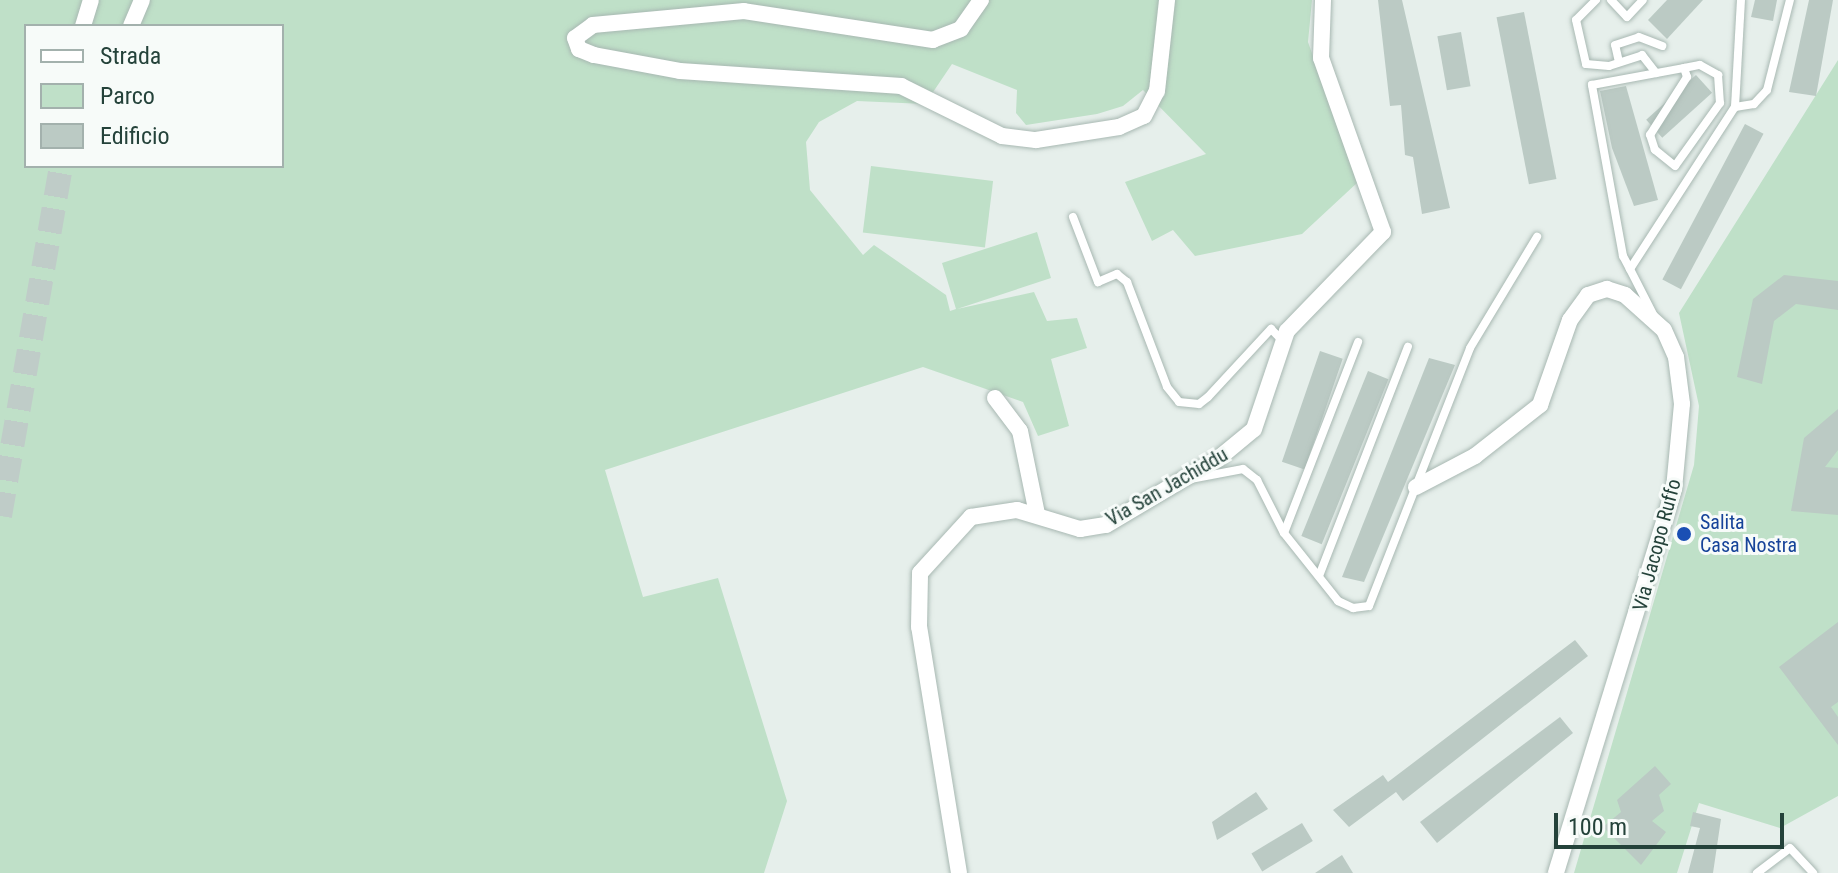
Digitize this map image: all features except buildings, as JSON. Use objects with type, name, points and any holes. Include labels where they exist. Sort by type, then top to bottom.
[{"type":"street","points":[[84,24],[91,0]]},
{"type":"street","points":[[132,24],[142,0]]},
{"type":"street","points":[[981,0],[961,29],[933,40],[744,11],[593,25],[575,38],[579,49],[594,55],[680,71],[901,86],[1002,136],[1036,140],[1119,127],[1144,116],[1157,91],[1167,0]]},
{"type":"street","name":"Via San Jachiddu","points":[[959,873],[917,580],[929,556],[971,517],[1005,510],[1037,514],[1092,529],[1184,480],[1254,429],[1282,340],[1383,232],[1321,58],[1323,0]]},
{"type":"street","name":"Via Jacopo Ruffo","points":[[1416,487],[1475,456],[1540,405],[1570,320],[1588,295],[1615,291],[1655,319],[1671,343],[1679,380],[1674,489],[1556,873]]},
{"type":"street","points":[[995,398],[1020,431],[1037,514]]},
{"type":"lane","points":[[1596,0],[1576,20],[1583,59],[1591,67],[1642,55],[1656,73]]},
{"type":"lane","points":[[1611,0],[1627,17],[1643,0]]},
{"type":"lane","points":[[1630,269],[1735,107],[1741,0]]},
{"type":"lane","points":[[1735,107],[1754,104],[1767,90],[1790,0]]},
{"type":"lane","points":[[1619,62],[1615,45],[1639,37],[1662,46]]},
{"type":"lane","points":[[1655,319],[1623,256],[1592,85],[1700,65],[1718,75],[1720,103],[1675,166],[1655,150],[1650,135],[1687,77],[1684,68]]},
{"type":"lane","points":[[1073,217],[1098,282],[1117,274],[1127,282],[1167,387],[1179,402],[1199,404],[1208,397],[1271,329],[1282,340]]},
{"type":"lane","points":[[1184,480],[1243,469],[1257,480],[1284,533],[1345,605],[1369,606],[1470,348],[1537,237]]},
{"type":"lane","points":[[1284,533],[1358,342]]},
{"type":"lane","points":[[1319,576],[1408,347]]},
{"type":"lane","points":[[1757,873],[1790,848],[1813,873]]},
{"type":"green space","points":[[0,0],[1312,0],[1308,42],[1358,182],[1302,234],[1195,256],[1173,230],[1152,241],[1125,182],[1206,154],[1143,90],[1123,106],[1097,114],[1026,125],[1016,113],[1017,90],[952,64],[925,104],[857,101],[819,122],[806,142],[810,190],[863,255],[874,245],[946,295],[950,311],[956,309],[942,263],[1037,232],[1051,278],[957,309],[1034,292],[1047,321],[1077,318],[1087,348],[1051,359],[1069,426],[1038,436],[1023,402],[923,367],[605,470],[643,597],[718,578],[787,801],[764,873],[0,873]]},
{"type":"green space","points":[[1838,60],[1838,796],[1780,828],[1699,803],[1677,873],[1574,873],[1694,465],[1699,406],[1679,313]]},
{"type":"green space","points":[[871,166],[993,181],[985,247],[863,233]]},
{"type":"tunnel","points":[[0,516],[61,168]]},
{"type":"place","name":"Salita Casa Nostra","points":[[1684,534]]}]
